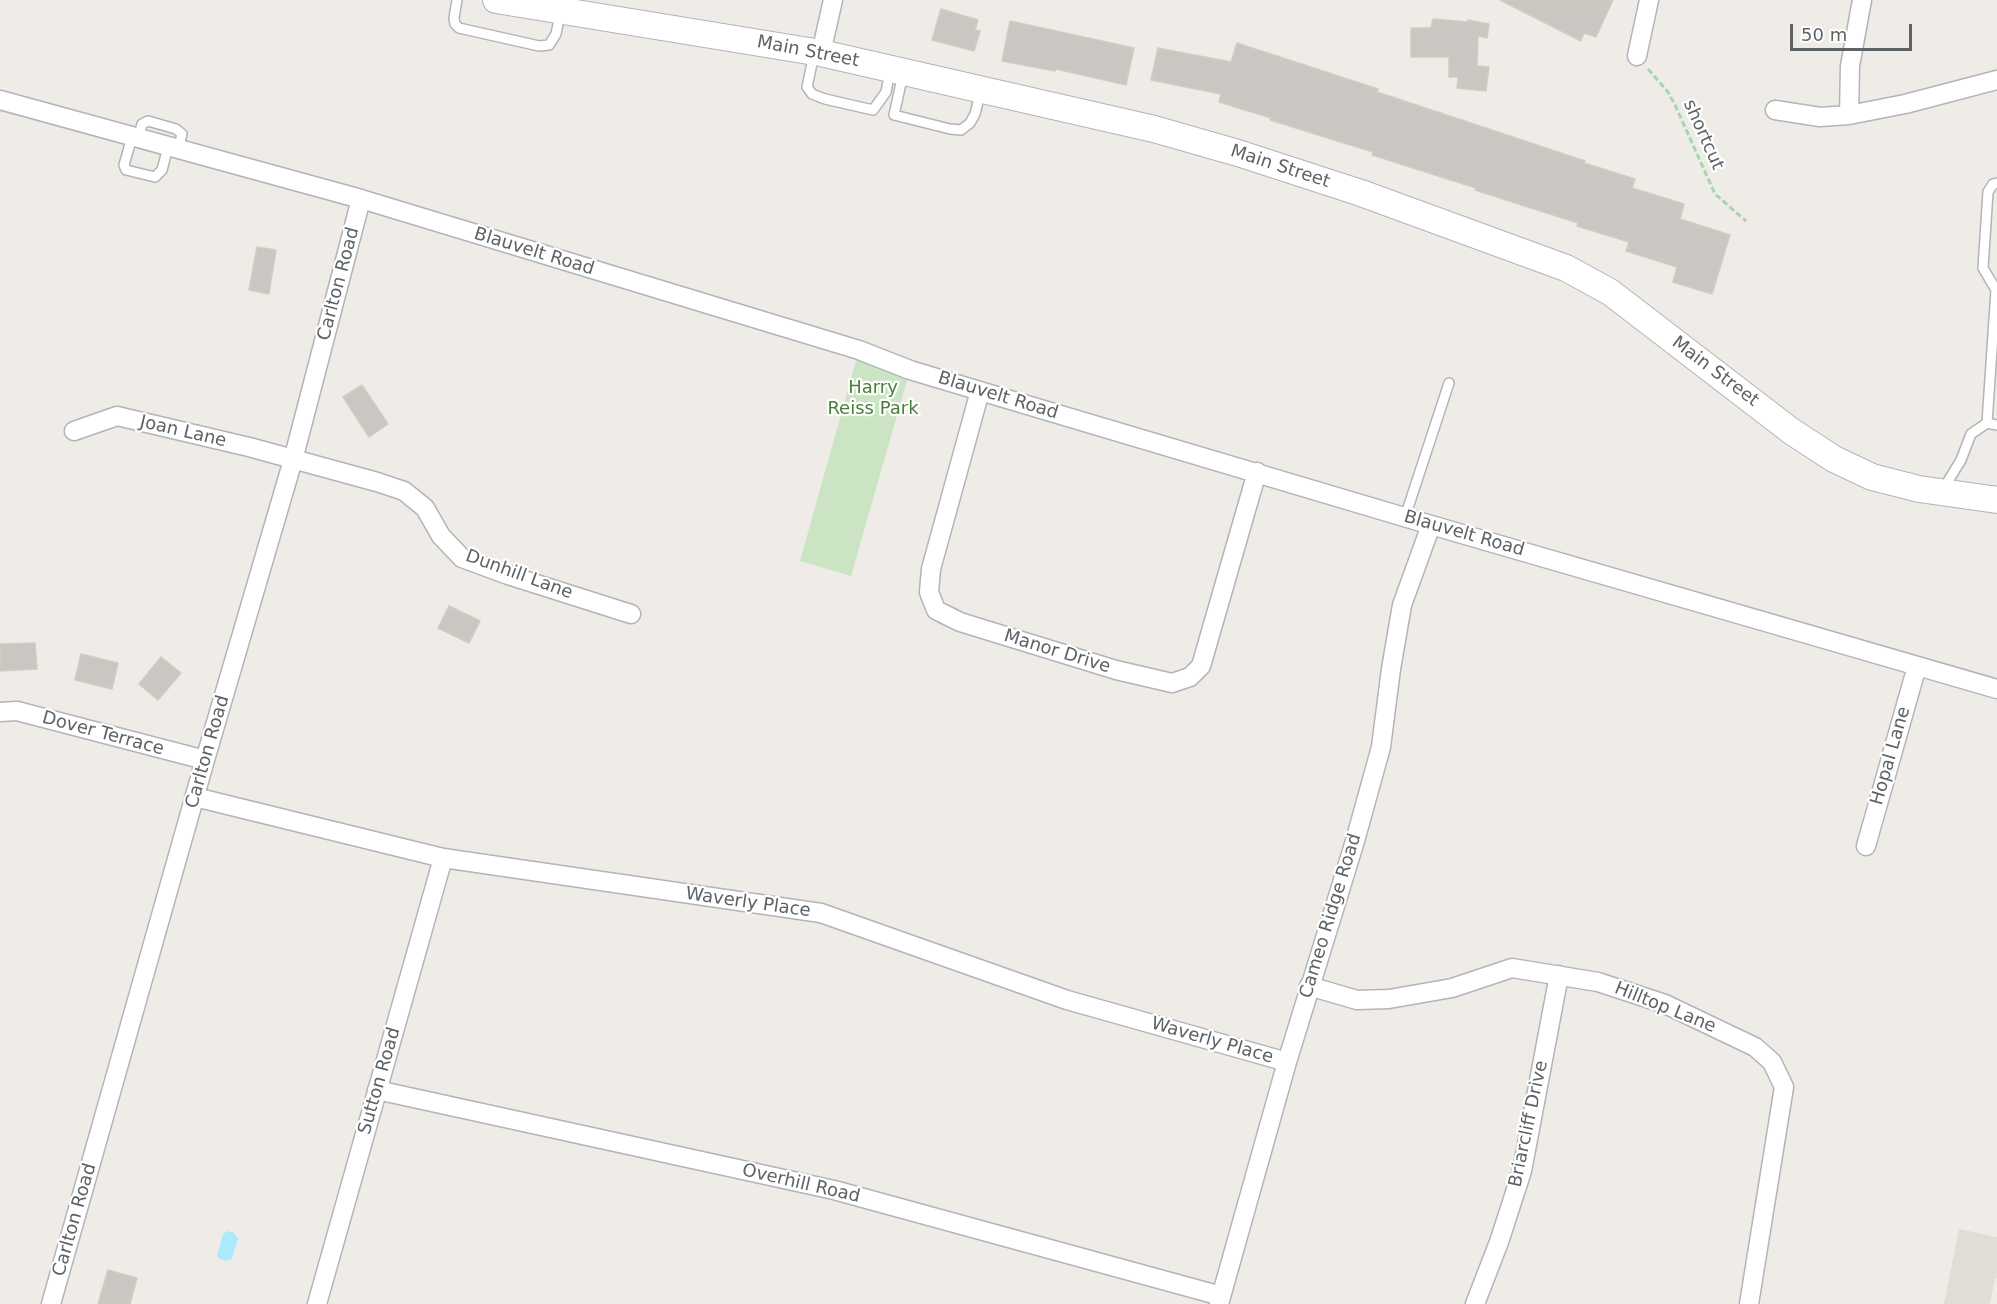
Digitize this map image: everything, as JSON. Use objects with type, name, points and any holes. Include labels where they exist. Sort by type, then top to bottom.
[{"type":"main road","name":"Main Street","points":[[496,0],[818,52],[1154,129],[1238,153],[1361,193],[1566,268],[1610,292],[1791,430],[1834,459],[1872,477],[1919,489],[1997,500]]},
{"type":"street","points":[[818,52],[833,0]]},
{"type":"street","points":[[1637,56],[1649,0]]},
{"type":"street","points":[[1849,115],[1850,66],[1862,0]]},
{"type":"street","points":[[1775,110],[1820,117],[1849,115],[1905,104],[1997,80]]},
{"type":"street","name":"Blauvelt Road","points":[[0,100],[361,199],[836,343],[910,370],[980,391],[1997,689]]},
{"type":"street","name":"Carlton Road","points":[[51,1304],[205,760],[293,460],[361,199]]},
{"type":"street","name":"Manor Drive","points":[[980,391],[931,569],[929,592],[936,610],[960,622],[1116,670],[1172,683],[1190,676],[1201,666],[1257,472]]},
{"type":"street","name":"Joan Lane","points":[[74,431],[117,416],[293,460]]},
{"type":"street","name":"Dunhill Lane","points":[[293,460],[404,491],[425,508],[441,536],[462,558],[632,614]]},
{"type":"street","name":"Cameo Ridge Road","points":[[1220,1300],[1309,986],[1355,841],[1381,747],[1402,605],[1431,525]]},
{"type":"street","name":"Hopal Lane","points":[[1866,846],[1917,666]]},
{"type":"street","name":"Dover Terrace","points":[[0,712],[17,711],[205,760]]},
{"type":"street","name":"Waverly Place","points":[[195,797],[443,858],[821,914],[1067,1000],[1287,1062]]},
{"type":"street","name":"Sutton Road","points":[[317,1304],[443,858]]},
{"type":"street","name":"Hilltop Lane","points":[[1309,986],[1357,1000],[1389,999],[1452,988],[1512,968],[1598,982],[1665,1004],[1755,1047],[1772,1062],[1784,1087],[1749,1304]]},
{"type":"street","name":"Briarcliff Drive","points":[[1475,1304],[1499,1242],[1522,1171],[1559,975]]},
{"type":"street","name":"Overhill Road","points":[[377,1090],[834,1190],[1220,1300]]},
{"type":"lane","points":[[457,0],[454,18],[459,28],[540,46],[549,45],[556,34],[561,10]]},
{"type":"lane","points":[[818,52],[807,87],[812,94],[873,110],[886,93],[897,70]]},
{"type":"lane","points":[[897,70],[894,115],[940,126],[961,130],[970,123],[975,114],[981,90]]},
{"type":"lane","points":[[135,138],[124,165],[126,170],[155,177],[162,170],[173,149]]},
{"type":"lane","points":[[1941,492],[1961,460],[1971,434],[1992,424],[1996,290],[1983,268],[1988,192],[1993,184],[1997,183]]},
{"type":"lane","points":[[1405,517],[1449,383]]},
{"type":"path","name":"shortcut","points":[[1637,56],[1668,92],[1715,194],[1746,222]]},
{"type":"shaded area","points":[[1959,1229],[1997,1237],[1997,1278],[1995,1278],[1990,1304],[1944,1304]]},
{"type":"green space","name":"Harry Reiss Park","points":[[859,350],[910,370],[851,576],[800,561]]},
{"type":"water","points":[[228,1231],[234,1233],[238,1239],[232,1258],[226,1261],[217,1256],[223,1234]]},
{"type":"building","points":[[1500,0],[1613,0],[1596,37],[1584,33],[1581,41]]},
{"type":"building","points":[[941,9],[978,20],[975,30],[980,31],[974,51],[932,40]]},
{"type":"building","points":[[1433,19],[1468,22],[1468,20],[1489,24],[1487,38],[1478,36],[1477,66],[1489,67],[1486,91],[1457,88],[1458,77],[1449,77],[1449,57],[1411,57],[1411,28],[1431,28]]},
{"type":"building","points":[[1010,21],[1134,48],[1126,85],[1056,69],[1055,71],[1002,61]]},
{"type":"building","points":[[1237,43],[1378,89],[1377,92],[1635,179],[1632,188],[1684,204],[1680,219],[1730,235],[1712,294],[1673,282],[1677,267],[1626,251],[1629,242],[1475,190],[1476,188],[1372,155],[1373,152],[1219,102],[1221,94],[1151,80],[1158,48],[1231,62]]},
{"type":"building","points":[[257,247],[276,250],[269,294],[249,290]]},
{"type":"building","points":[[362,385],[388,424],[369,437],[343,397]]},
{"type":"building","points":[[449,606],[480,621],[469,643],[438,628]]},
{"type":"building","points":[[35,643],[37,669],[0,671],[0,644]]},
{"type":"building","points":[[81,654],[118,663],[112,689],[75,680]]},
{"type":"building","points":[[161,657],[181,673],[158,700],[139,684]]},
{"type":"building","points":[[108,1270],[137,1278],[130,1304],[98,1304]]}]
